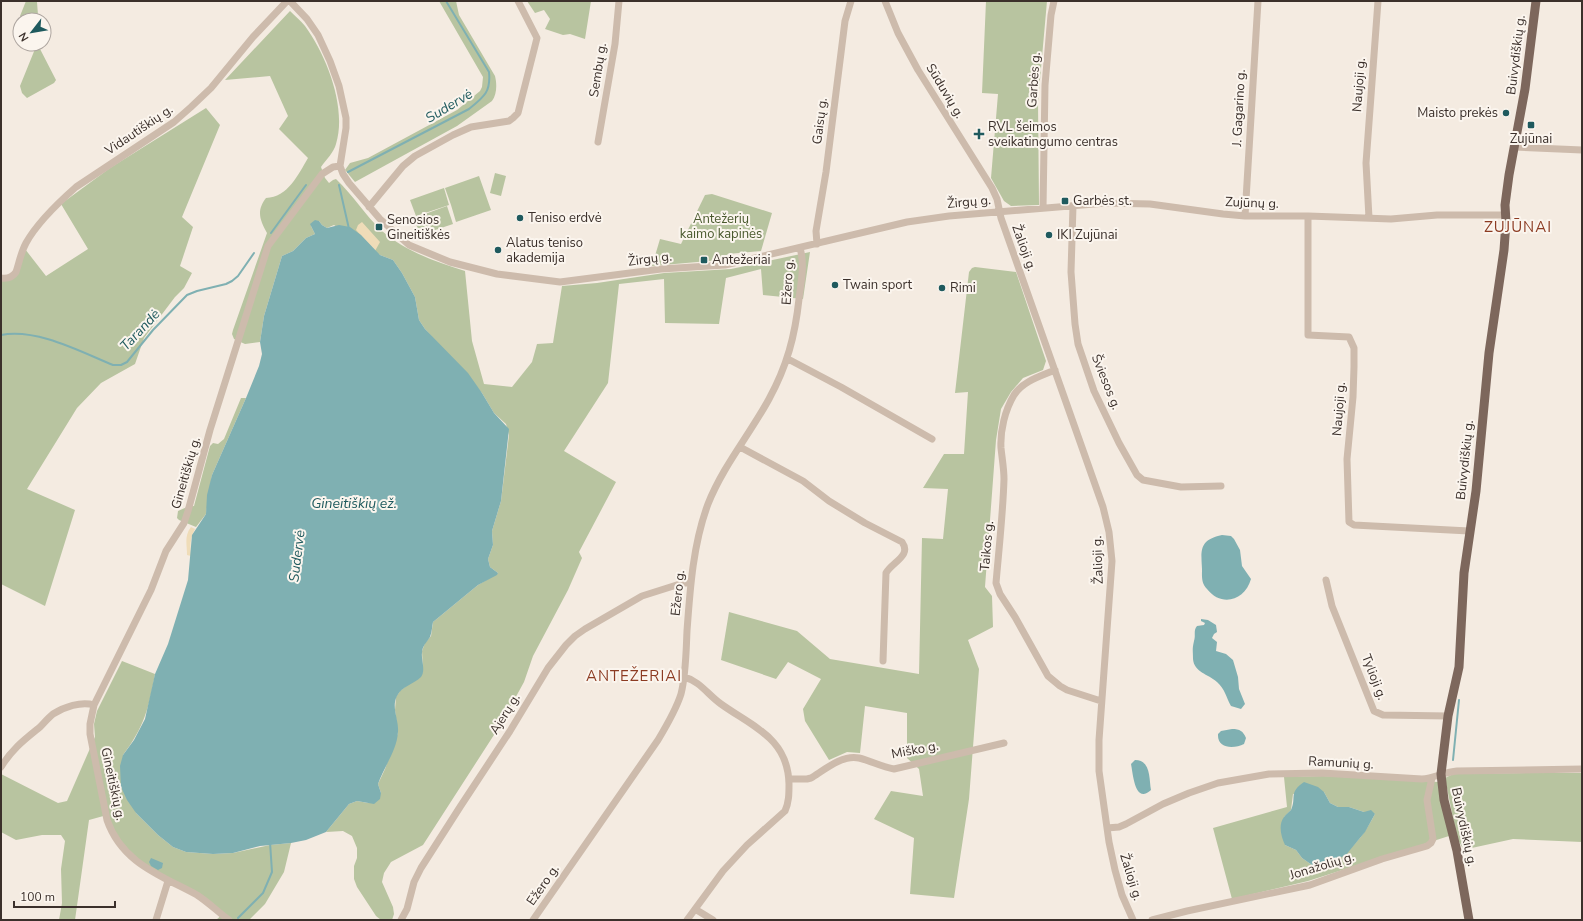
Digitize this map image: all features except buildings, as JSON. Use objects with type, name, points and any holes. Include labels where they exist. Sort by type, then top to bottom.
[{"type":"main road","name":"Buivydiškių g.","points":[[1468,920],[1457,851],[1444,800],[1441,774],[1448,716],[1459,667],[1464,573],[1476,491],[1489,353],[1504,250],[1505,215],[1509,175],[1525,89],[1536,1]]},
{"type":"street","name":"Vidautiškių g.","points":[[1,278],[9,278],[16,272],[26,243],[34,231],[62,200],[76,187],[174,122],[192,108],[212,88],[253,37],[287,1]]},
{"type":"street","points":[[290,1],[307,19],[318,35],[339,86],[346,118],[346,128],[340,166]]},
{"type":"street","points":[[369,207],[402,166],[414,156],[471,127],[509,121],[516,116],[537,38],[518,1]]},
{"type":"street","name":"Sembų g.","points":[[598,142],[615,44],[619,1]]},
{"type":"street","name":"Gaisų g.","points":[[818,244],[816,231],[826,172],[845,21],[851,1]]},
{"type":"street","name":"Sūduvių g.","points":[[886,1],[898,33],[939,104],[992,188],[1000,212]]},
{"type":"street","name":"Garbės g.","points":[[1043,208],[1045,85],[1051,15],[1054,1]]},
{"type":"street","name":"J. Gagarino g.","points":[[1245,216],[1258,1]]},
{"type":"street","name":"Naujoji g.","points":[[1369,218],[1366,163],[1378,1]]},
{"type":"street","points":[[1515,147],[1582,150]]},
{"type":"street","name":"Žirgų g.","points":[[340,166],[349,183],[369,207],[409,245],[427,253],[478,270],[553,282],[661,269],[725,265],[907,222],[949,216],[1000,212]]},
{"type":"street","name":"Gineitiškių g.","points":[[229,920],[198,896],[138,864],[110,831],[90,734],[90,724],[94,706],[151,590],[166,551],[186,517],[210,430],[268,246],[322,174],[333,167],[340,166]]},
{"type":"street","name":"Zujūnų g.","points":[[1000,212],[1102,203],[1134,202],[1245,216],[1406,218],[1452,214],[1505,215]]},
{"type":"street","name":"Šviesos g.","points":[[1073,206],[1071,272],[1078,344],[1094,391],[1116,438],[1137,475],[1143,480],[1181,487],[1221,486]]},
{"type":"street","name":"Žalioji g.","points":[[1000,212],[1000,218],[1055,370],[1108,525],[1112,548],[1110,607],[1101,701],[1098,746],[1099,771],[1115,870],[1122,895],[1133,920]]},
{"type":"street","name":"Naujoji g.","points":[[1308,216],[1308,335],[1349,337],[1354,348],[1353,397],[1347,459],[1348,522],[1354,525],[1469,531]]},
{"type":"street","name":"Ežero g.","points":[[533,920],[666,727],[680,695],[684,677],[690,583],[699,534],[706,510],[720,481],[769,399],[788,359],[796,326],[803,267],[800,248]]},
{"type":"street","points":[[788,359],[841,387],[932,439]]},
{"type":"street","name":"Taikos g.","points":[[1055,370],[1031,380],[1021,387],[1012,399],[1004,420],[1001,447],[1004,478],[996,583],[1000,594],[1015,617],[1048,676],[1067,690],[1101,701]]},
{"type":"street","points":[[740,447],[803,481],[829,501],[865,523],[902,542],[904,545],[904,554],[892,564],[886,573],[883,661]]},
{"type":"street","name":"Tylioji g.","points":[[1326,580],[1332,606],[1374,711],[1383,715],[1448,716]]},
{"type":"street","name":"Ajerų g.","points":[[401,920],[407,909],[414,882],[421,868],[510,731],[548,668],[566,645],[585,629],[642,596],[683,583],[690,583]]},
{"type":"street","points":[[684,677],[695,681],[721,704],[760,729],[768,736],[782,754],[786,763],[789,779],[788,800],[785,812],[747,845],[723,871],[687,920]]},
{"type":"street","points":[[1,767],[15,747],[42,726],[52,715],[64,709],[86,703],[94,706]]},
{"type":"street","name":"Miško g.","points":[[789,779],[811,778],[848,758],[859,758],[886,768],[894,769],[1004,743]]},
{"type":"street","name":"Ramunių g.","points":[[1107,828],[1119,827],[1163,804],[1218,783],[1269,774],[1322,773],[1422,779],[1432,778],[1457,770],[1582,769]]},
{"type":"street","name":"Jonažolių g.","points":[[1152,920],[1187,910],[1310,885],[1382,859],[1427,846],[1433,839],[1426,800],[1432,778]]},
{"type":"street","points":[[156,920],[168,881]]},
{"type":"street","points":[[695,909],[713,920]]},
{"type":"green space","points":[[26,1],[39,1],[37,2],[38,12],[22,12]]},
{"type":"green space","points":[[439,1],[456,1],[459,15],[495,76],[496,89],[494,98],[457,126],[355,182],[345,170],[350,163],[368,158],[457,110],[480,91],[482,87],[483,77]]},
{"type":"green space","points":[[527,1],[591,1],[585,39],[570,34],[563,35],[545,29],[550,19],[544,10],[535,13]]},
{"type":"green space","points":[[986,1],[1047,1],[1038,102],[1039,205],[1011,206],[1004,201],[991,178],[998,94],[982,93]]},
{"type":"green space","points":[[290,11],[305,26],[321,52],[333,83],[337,99],[339,130],[335,147],[321,167],[325,178],[329,183],[336,179],[376,225],[391,238],[421,255],[465,271],[472,341],[484,384],[512,387],[532,362],[537,344],[553,343],[562,286],[597,283],[664,273],[731,269],[810,252],[803,299],[763,295],[761,269],[726,278],[719,324],[665,323],[664,279],[619,284],[608,383],[564,451],[616,482],[579,552],[582,558],[568,590],[533,656],[524,682],[501,724],[423,845],[391,862],[384,873],[382,882],[393,907],[394,914],[392,920],[381,920],[376,916],[357,887],[354,879],[354,866],[357,858],[357,848],[352,836],[343,831],[326,832],[349,804],[357,801],[368,803],[381,793],[378,784],[398,733],[395,710],[396,697],[400,691],[420,677],[423,671],[422,651],[425,643],[431,636],[433,622],[478,585],[498,573],[490,567],[488,559],[493,545],[492,531],[501,501],[509,435],[506,424],[494,413],[482,393],[425,329],[419,320],[415,297],[393,260],[380,255],[334,225],[327,228],[319,221],[311,226],[315,234],[306,238],[293,251],[282,256],[264,316],[260,342],[245,344],[234,339],[232,334],[233,330],[267,233],[260,216],[261,207],[266,198],[274,197],[280,194],[292,184],[308,158],[279,129],[288,116],[270,76],[225,80]]},
{"type":"green space","points":[[34,52],[42,52],[56,80],[54,83],[27,98],[22,93],[20,86]]},
{"type":"green space","points":[[206,108],[220,125],[182,217],[193,227],[180,266],[192,273],[184,288],[175,297],[144,338],[135,364],[101,383],[77,408],[27,489],[75,510],[45,606],[1,584],[1,281],[9,281],[25,249],[46,276],[88,249],[61,204],[110,168]]},
{"type":"green space","points":[[495,173],[506,176],[501,196],[490,193]]},
{"type":"green space","points":[[479,176],[491,210],[456,222],[445,188]]},
{"type":"green space","points":[[444,188],[449,205],[416,216],[410,200]]},
{"type":"green space","name":"Antežerių kaimo kapinės","points":[[712,194],[772,213],[761,251],[728,254],[720,260],[652,266],[660,239],[681,244],[705,195]]},
{"type":"green space","points":[[447,206],[453,224],[420,235],[414,218]]},
{"type":"green space","points":[[975,267],[1016,272],[1046,361],[1043,370],[1023,378],[1011,392],[1001,409],[996,440],[985,587],[992,596],[993,627],[968,640],[979,669],[969,799],[954,898],[910,894],[914,838],[874,819],[891,791],[923,796],[919,769],[907,758],[907,713],[865,706],[860,753],[847,752],[829,760],[805,721],[803,709],[821,679],[788,662],[776,679],[721,660],[729,612],[797,631],[830,659],[919,674],[922,538],[943,539],[948,489],[923,488],[944,454],[964,454],[968,392],[955,393],[969,272]]},
{"type":"green space","points":[[241,398],[246,398],[212,475],[206,514],[196,527],[179,520],[177,518],[178,511],[194,506],[210,446],[213,443],[218,444],[224,439]]},
{"type":"green space","points":[[122,661],[155,674],[145,717],[136,735],[123,755],[136,813],[158,835],[173,847],[186,852],[213,854],[233,853],[270,845],[291,843],[284,872],[265,904],[249,920],[216,920],[224,913],[179,888],[135,857],[123,845],[114,832],[107,815],[89,820],[75,920],[59,920],[62,903],[61,869],[65,841],[61,835],[42,835],[16,840],[1,832],[1,774],[58,803],[67,801],[95,737],[94,724],[97,711]]},
{"type":"green space","points":[[1582,773],[1582,842],[1513,839],[1467,849],[1462,847],[1457,838],[1445,778],[1453,774]]},
{"type":"green space","points":[[1323,776],[1438,782],[1449,836],[1308,881],[1232,899],[1213,828],[1287,807],[1284,777]],"holes":[[[1324,792],[1330,803],[1338,807],[1349,807],[1375,814],[1363,834],[1343,854],[1312,865],[1302,858],[1296,850],[1285,845],[1284,817],[1291,810],[1293,794]]]},
{"type":"sand","points":[[362,222],[380,242],[375,251],[356,230],[358,225]]},
{"type":"sand","points":[[191,527],[195,529],[191,542],[191,556],[187,555],[186,540],[187,534]]},
{"type":"water","name":"Gineitiškių ež.","points":[[315,220],[319,221],[327,228],[339,225],[350,227],[361,235],[380,255],[393,260],[415,297],[419,320],[425,329],[468,373],[494,413],[509,429],[501,501],[492,531],[493,545],[488,559],[490,567],[498,573],[497,575],[478,585],[433,622],[430,637],[422,651],[423,668],[421,677],[405,687],[395,700],[398,727],[397,739],[393,752],[378,784],[381,793],[380,799],[374,804],[357,801],[349,804],[326,832],[306,840],[260,846],[233,853],[213,854],[186,852],[173,847],[158,835],[136,813],[127,800],[121,787],[120,766],[123,755],[134,740],[145,719],[155,674],[168,644],[188,580],[192,535],[206,514],[207,495],[212,475],[259,366],[262,354],[260,342],[264,316],[282,256],[293,251],[306,238],[315,234],[310,224]]},
{"type":"water","points":[[1222,535],[1231,536],[1234,539],[1240,550],[1242,566],[1251,579],[1244,592],[1232,599],[1226,600],[1213,595],[1205,587],[1202,577],[1201,556],[1203,547],[1209,540]]},
{"type":"water","points":[[1201,619],[1208,620],[1216,625],[1217,632],[1212,638],[1217,642],[1216,651],[1226,654],[1233,660],[1238,677],[1239,689],[1245,704],[1241,709],[1231,706],[1224,690],[1220,685],[1199,670],[1194,663],[1193,648],[1195,630],[1197,626],[1204,625],[1205,623],[1201,621]]},
{"type":"water","points":[[1232,729],[1239,730],[1244,734],[1246,738],[1244,744],[1231,747],[1220,743],[1218,734],[1221,731]]},
{"type":"water","points":[[1135,760],[1144,763],[1147,767],[1151,790],[1146,794],[1141,794],[1138,791],[1134,781],[1131,764]]},
{"type":"water","points":[[1304,782],[1318,787],[1324,792],[1330,803],[1338,807],[1349,807],[1364,812],[1371,810],[1375,814],[1365,832],[1345,856],[1312,865],[1302,858],[1296,850],[1285,845],[1281,834],[1281,823],[1293,806],[1294,792]]},
{"type":"water","points":[[151,858],[163,863],[162,868],[158,870],[151,866],[149,862]]},
{"type":"waterway","name":"Sudervė","points":[[348,172],[469,109],[479,101],[488,89],[489,72],[446,1]]},
{"type":"waterway","name":"Tarandė","points":[[271,233],[306,185]]},
{"type":"waterway","name":"Sudervė","points":[[339,185],[349,229]]},
{"type":"waterway","name":"Tarandė","points":[[1,335],[15,334],[44,338],[58,342],[113,365],[121,365],[127,362],[153,330],[187,295],[232,281],[238,276],[254,253]]},
{"type":"waterway","points":[[1453,760],[1459,700]]},
{"type":"waterway","name":"Sudervė","points":[[238,918],[263,893],[272,872],[270,842]]},
{"type":"place","name":"Maisto prekės","points":[[1506,113]]},
{"type":"place","name":"Zujūnai","points":[[1531,125]]},
{"type":"place","name":"RVL šeimos sveikatingumo centras","points":[[979,134]]},
{"type":"place","name":"Garbės st.","points":[[1065,201]]},
{"type":"place","name":"Teniso erdvė","points":[[520,218]]},
{"type":"place","name":"Senosios Gineitiškės","points":[[379,227]]},
{"type":"place","name":"IKI Zujūnai","points":[[1049,235]]},
{"type":"place","name":"Alatus teniso akademija","points":[[498,250]]},
{"type":"place","name":"Antežeriai","points":[[704,260]]},
{"type":"place","name":"Twain sport","points":[[835,285]]},
{"type":"place","name":"Rimi","points":[[942,288]]},
{"type":"district","name":"ZUJŪNAI","points":[[1518,227]]},
{"type":"district","name":"ANTEŽERIAI","points":[[634,676]]}]
